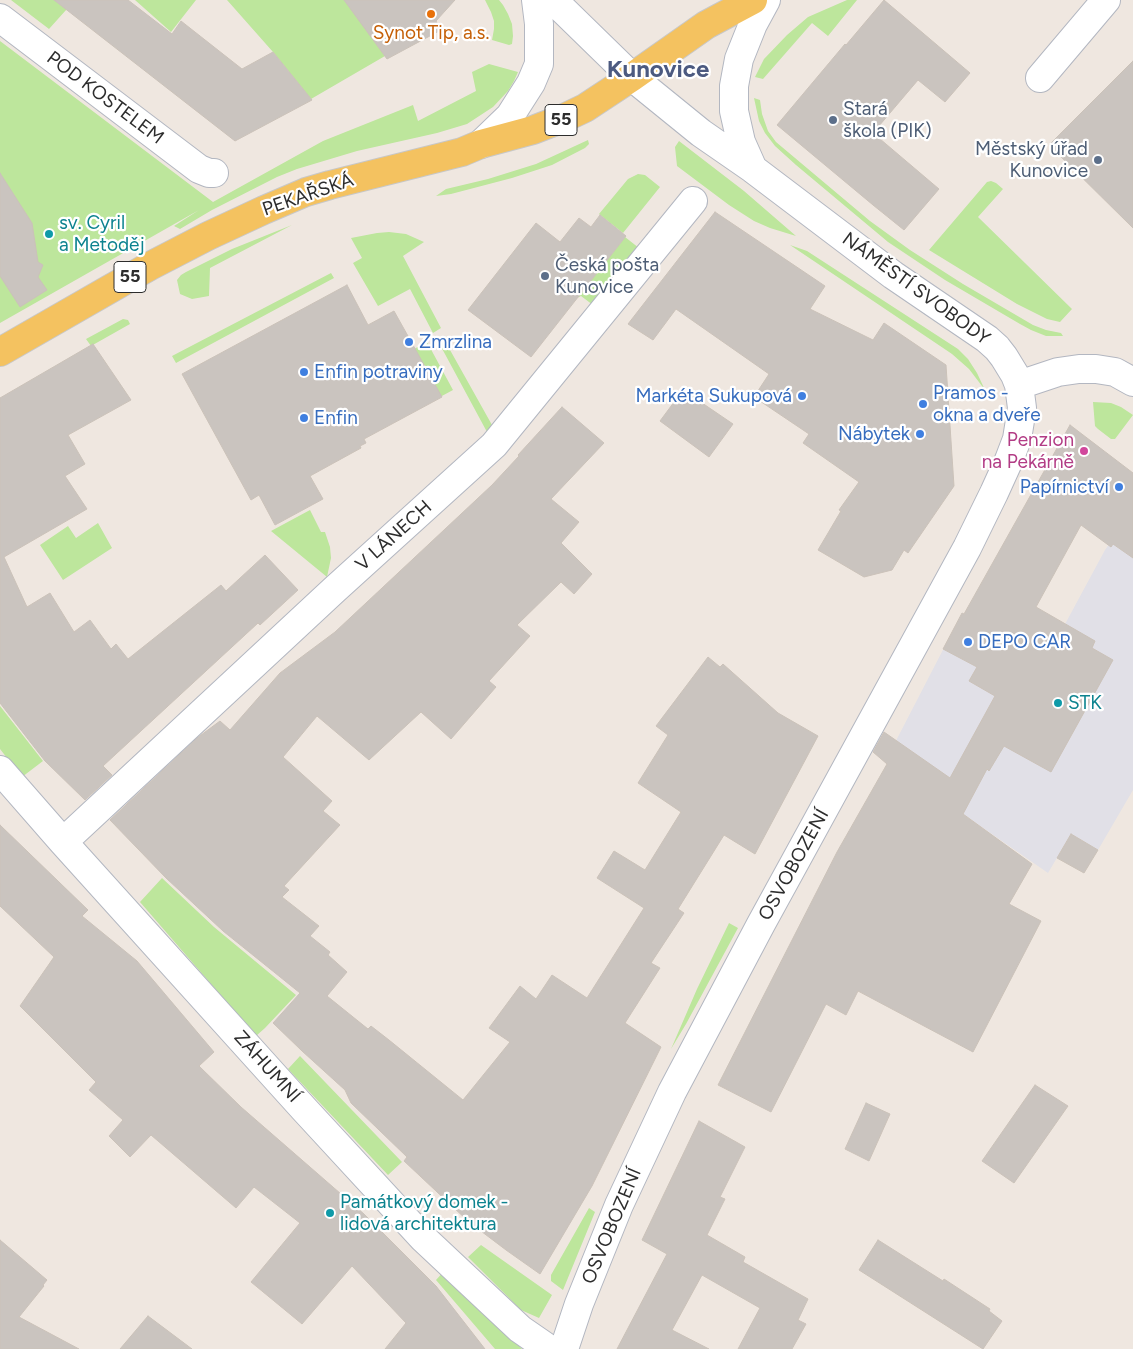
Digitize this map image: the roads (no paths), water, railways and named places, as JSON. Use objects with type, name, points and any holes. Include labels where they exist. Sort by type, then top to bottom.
[{"type":"main road","name":"55","points":[[632,78],[706,25],[753,0]]},
{"type":"main road","name":"PEKAŘSKÁ","points":[[0,352],[150,266],[264,210],[330,184],[462,152],[481,144],[533,130],[584,108],[632,78]]},
{"type":"street","points":[[481,144],[510,116],[532,83],[539,64],[539,24],[536,0]]},
{"type":"street","name":"NÁMĚSTÍ SVOBODY","points":[[553,0],[632,78],[701,134],[753,169],[877,263],[987,339],[1004,357],[1020,384]]},
{"type":"street","name":"NÁMĚSTÍ SVOBODY","points":[[753,169],[741,142],[734,111],[734,86],[739,59],[753,24],[766,0]]},
{"type":"street","points":[[1040,78],[1106,0]]},
{"type":"street","name":"POD KOSTELEM","points":[[0,18],[198,169],[214,173]]},
{"type":"street","name":"V LÁNECH","points":[[63,842],[494,445],[693,202]]},
{"type":"street","points":[[1020,384],[1058,372],[1079,369],[1114,372],[1133,382]]},
{"type":"street","name":"OSVOBOZENÍ","points":[[564,1349],[579,1304],[619,1205],[672,1092],[994,493],[1017,439],[1022,408],[1020,384]]},
{"type":"street","name":"ZÁHUMNÍ","points":[[0,770],[304,1109],[423,1238],[520,1329],[548,1349]]},
{"type":"place","name":"Synot Tip, a.s.","points":[[431,14]]},
{"type":"place","name":"Stará škola (PIK)","points":[[833,120]]},
{"type":"place","name":"Městský úřad Kunovice","points":[[1098,160]]},
{"type":"place","name":"sv. Cyril a Metoděj","points":[[49,234]]},
{"type":"place","name":"Česká pošta Kunovice","points":[[545,276]]},
{"type":"place","name":"Zmrzlina","points":[[409,342]]},
{"type":"place","name":"Enfin potraviny","points":[[304,372]]},
{"type":"place","name":"Markéta Sukupová","points":[[802,396]]},
{"type":"place","name":"Pramos - okna a dveře","points":[[923,404]]},
{"type":"place","name":"Enfin","points":[[304,418]]},
{"type":"place","name":"Nábytek","points":[[920,434]]},
{"type":"place","name":"Penzion na Pekárně","points":[[1084,451]]},
{"type":"place","name":"Papírnictví","points":[[1119,487]]},
{"type":"place","name":"DEPO CAR","points":[[968,642]]},
{"type":"place","name":"STK","points":[[1058,703]]},
{"type":"place","name":"Památkový domek - lidová architektura","points":[[330,1213]]},
{"type":"district","name":"Kunovice","points":[[658,70]]}]
